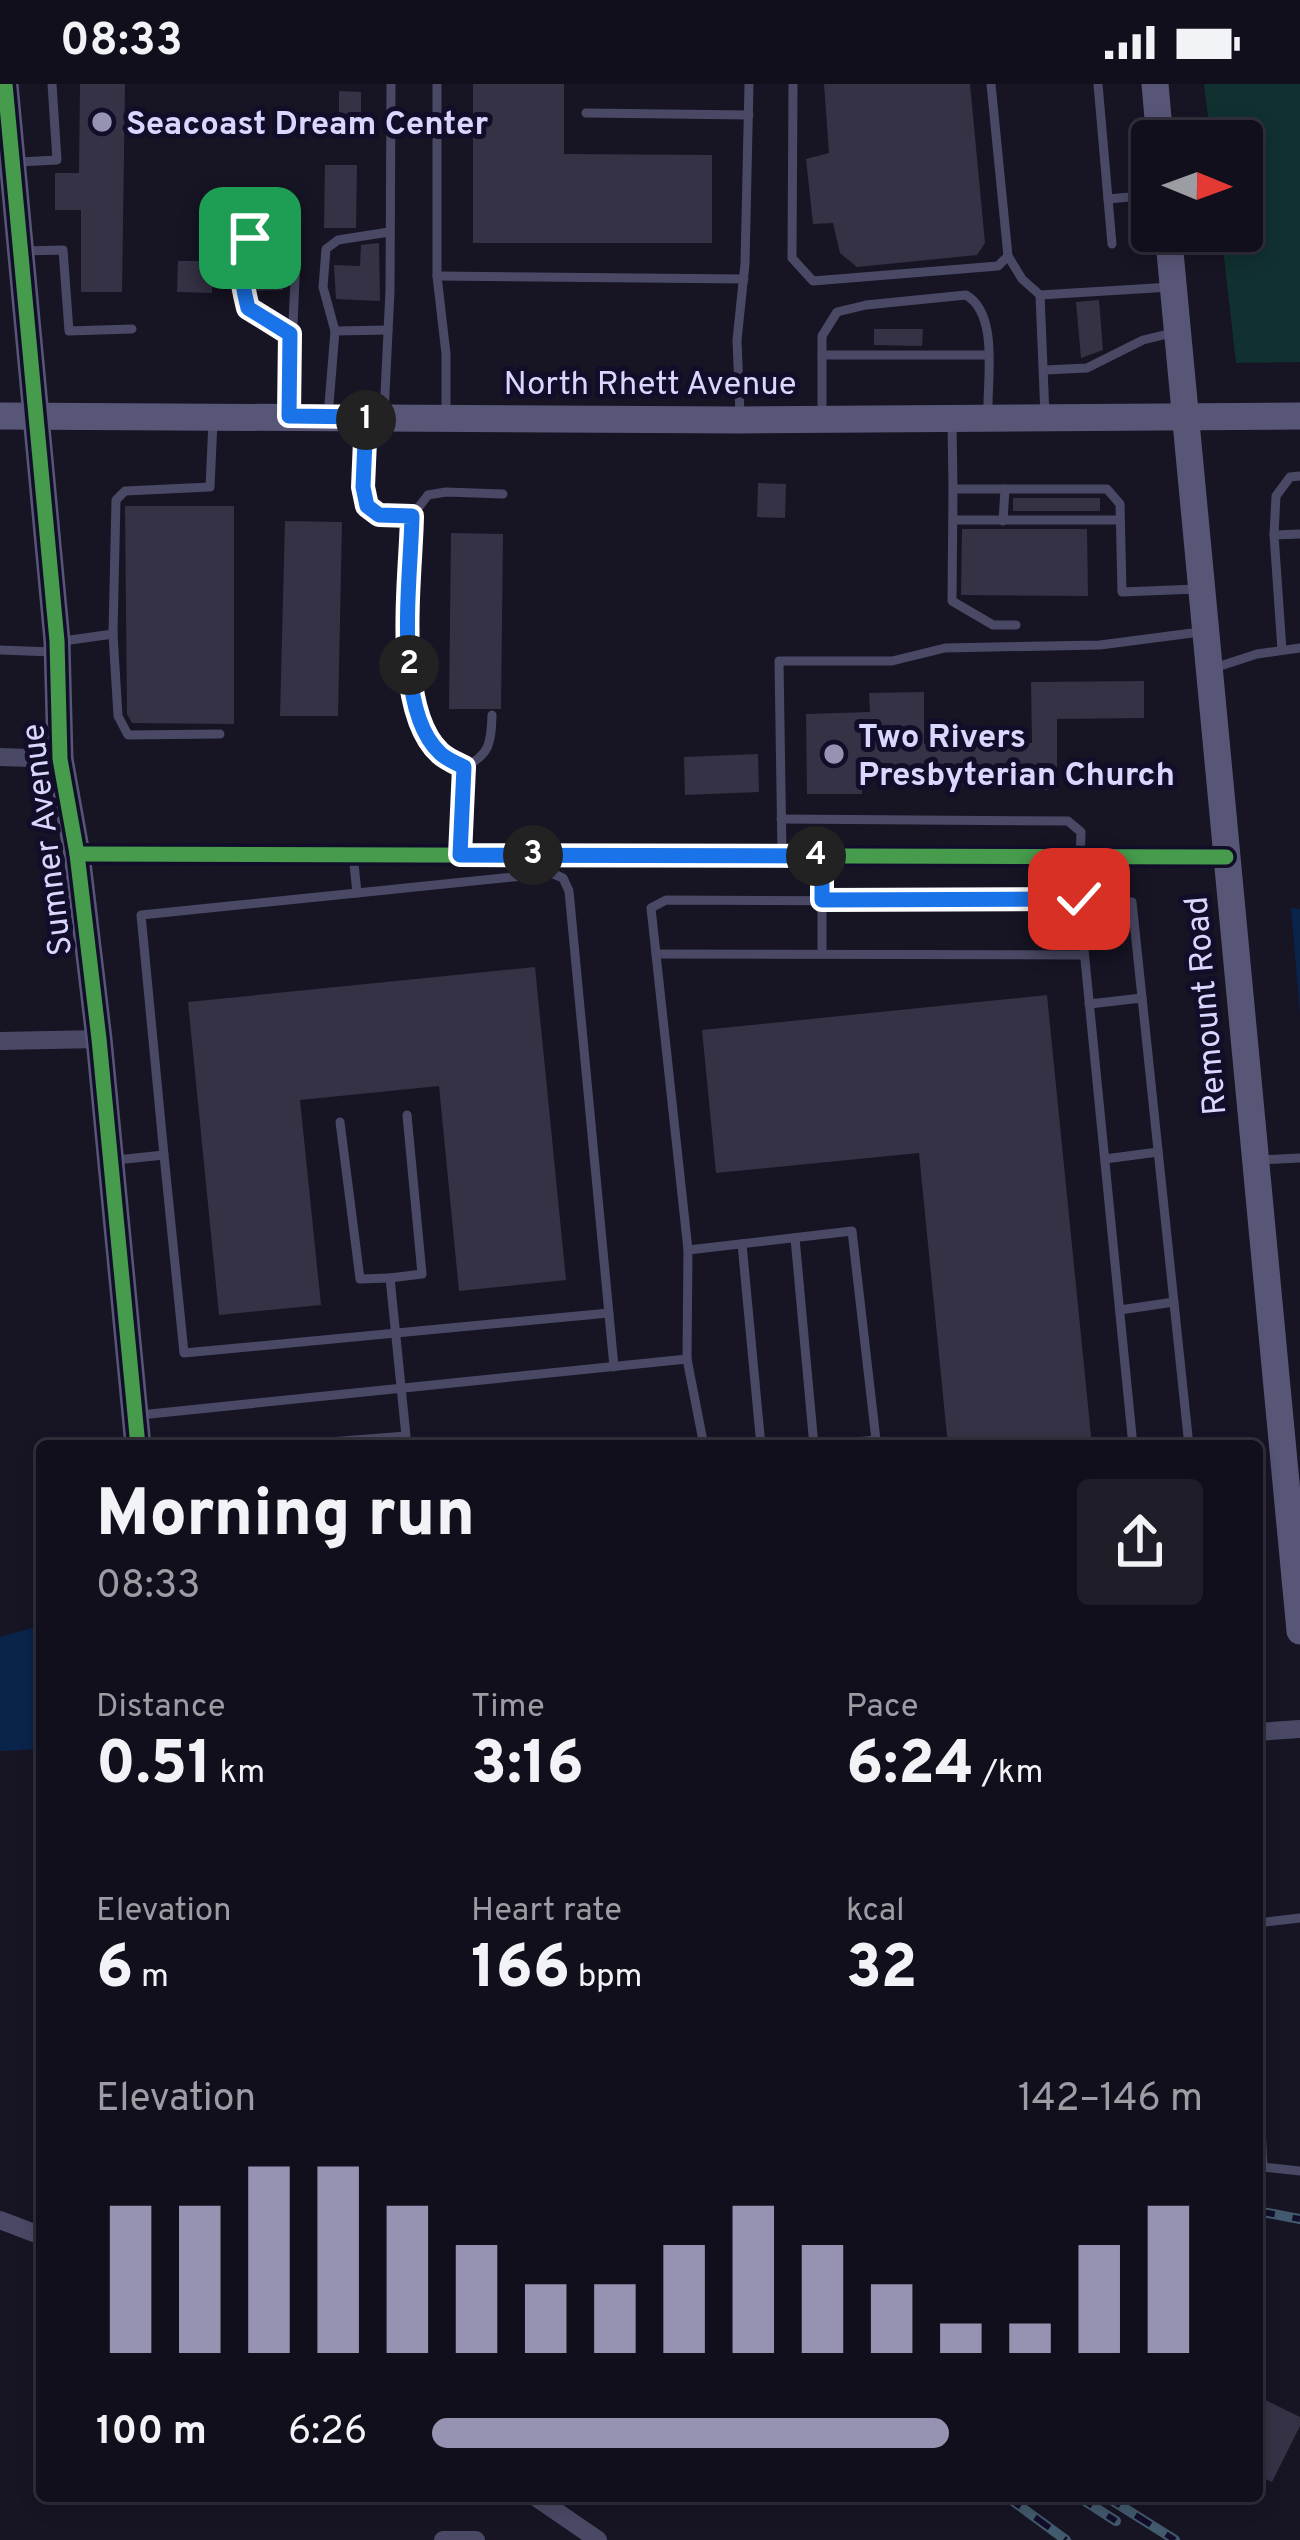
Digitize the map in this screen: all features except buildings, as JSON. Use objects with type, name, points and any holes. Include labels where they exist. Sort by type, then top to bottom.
[{"type":"main road","name":"Sumner Avenue","points":[[4,84],[13,240],[58,647],[60,759],[77,854],[99,1039],[137,1440]]},
{"type":"main road","points":[[1155,84],[1158,120]]},
{"type":"main road","name":"Remount Road","points":[[1170,252],[1300,1631]]},
{"type":"main road","name":"North Rhett Avenue","points":[[0,416],[740,420],[1300,416]]},
{"type":"street","points":[[0,757],[60,759]]},
{"type":"street","points":[[77,854],[1226,856]]},
{"type":"street","points":[[0,1041],[99,1039]]},
{"type":"street","points":[[1263,1732],[1300,1729]]},
{"type":"street","points":[[0,2220],[36,2234]]},
{"type":"street","points":[[543,2502],[598,2540]]},
{"type":"street","points":[[443,2540],[476,2540]]},
{"type":"lane","points":[[11,162],[58,160],[52,84]]},
{"type":"lane","points":[[391,84],[388,330],[363,487],[367,506],[379,515],[412,516]]},
{"type":"lane","points":[[437,84],[437,276],[446,354],[446,417]]},
{"type":"lane","points":[[740,420],[736,340],[744,278],[749,84]]},
{"type":"lane","points":[[793,84],[792,258],[813,280],[998,266],[1008,256]]},
{"type":"lane","points":[[991,84],[1008,256],[1040,296],[1045,416]]},
{"type":"lane","points":[[1098,84],[1112,244]]},
{"type":"lane","points":[[586,113],[749,115]]},
{"type":"lane","points":[[1108,200],[1131,197]]},
{"type":"lane","points":[[328,417],[335,331],[322,286],[326,250],[338,240],[389,232]]},
{"type":"lane","points":[[289,416],[296,255],[281,236],[250,238],[240,276],[248,308],[290,334]]},
{"type":"lane","points":[[13,240],[63,250],[69,331],[132,329]]},
{"type":"lane","points":[[437,276],[744,278]]},
{"type":"lane","points":[[1040,296],[1172,287]]},
{"type":"lane","points":[[822,419],[823,336],[837,312],[866,304],[966,295],[974,298],[984,315],[988,417]]},
{"type":"lane","points":[[335,331],[388,330]]},
{"type":"lane","points":[[1045,370],[1087,368],[1143,340],[1178,332]]},
{"type":"lane","points":[[822,355],[987,355]]},
{"type":"lane","points":[[213,418],[210,487],[125,491],[116,500],[113,634],[118,716],[128,735],[220,734]]},
{"type":"lane","points":[[952,418],[952,602],[993,625],[1016,625]]},
{"type":"lane","points":[[1282,650],[1276,496],[1290,477],[1300,476]]},
{"type":"lane","points":[[953,489],[1107,489],[1120,504],[1122,592],[1202,589]]},
{"type":"lane","points":[[1003,521],[1005,489]]},
{"type":"lane","points":[[1028,489],[1028,519]]},
{"type":"lane","points":[[1054,489],[1054,518]]},
{"type":"lane","points":[[1080,518],[1081,489]]},
{"type":"lane","points":[[464,767],[439,752],[414,704],[409,675],[412,516],[428,495],[503,494]]},
{"type":"lane","points":[[954,520],[1120,520]]},
{"type":"lane","points":[[1274,535],[1300,534]]},
{"type":"lane","points":[[782,856],[779,661],[892,661],[945,648],[1100,645],[1205,631]]},
{"type":"lane","points":[[0,650],[58,647],[113,634]]},
{"type":"lane","points":[[1208,669],[1300,648]]},
{"type":"lane","points":[[464,767],[483,758],[490,747],[492,716]]},
{"type":"lane","points":[[460,855],[464,767]]},
{"type":"lane","points":[[781,819],[1068,821],[1081,832],[1079,899],[1132,1440]]},
{"type":"lane","points":[[353,854],[357,893]]},
{"type":"lane","points":[[822,856],[822,954]]},
{"type":"lane","points":[[609,1312],[184,1353],[141,915],[551,873],[563,878],[569,890],[609,1312],[614,1367]]},
{"type":"lane","points":[[703,1440],[687,1359],[688,1250],[651,908],[666,900],[1132,902],[1188,1440]]},
{"type":"lane","points":[[656,954],[1084,955]]},
{"type":"lane","points":[[1089,1004],[1142,998]]},
{"type":"lane","points":[[340,1122],[360,1279],[390,1279],[422,1274],[407,1115]]},
{"type":"lane","points":[[1105,1159],[1158,1151]]},
{"type":"lane","points":[[111,1160],[164,1155]]},
{"type":"lane","points":[[1254,1160],[1300,1158]]},
{"type":"lane","points":[[688,1250],[853,1231],[876,1440]]},
{"type":"lane","points":[[795,1238],[813,1440]]},
{"type":"lane","points":[[742,1244],[760,1440]]},
{"type":"lane","points":[[390,1279],[406,1440]]},
{"type":"lane","points":[[1120,1310],[1174,1302]]},
{"type":"lane","points":[[135,1416],[687,1359]]},
{"type":"lane","points":[[1263,1922],[1300,1918]]},
{"type":"lane","points":[[1263,2167],[1300,2171]]},
{"type":"green space","points":[[1204,84],[1300,84],[1300,362],[1236,363],[1223,252],[1263,252],[1263,120],[1208,120]]},
{"type":"water","points":[[1291,908],[1300,909],[1300,1015]]},
{"type":"water","points":[[36,1627],[36,1749],[0,1751],[0,1637]]},
{"type":"railway","points":[[1263,2212],[1300,2219]]},
{"type":"railway","points":[[1014,2502],[1066,2540]]},
{"type":"railway","points":[[1086,2502],[1116,2521]]},
{"type":"railway","points":[[1115,2502],[1175,2540]]},
{"type":"cycle path","points":[[5,84],[57,641],[60,759],[77,854],[99,1039],[137,1440]]},
{"type":"cycle path","points":[[77,854],[1226,857]]},
{"type":"place","name":"Seacoast Dream Center","points":[[102,122]]},
{"type":"place","name":"Two Rivers Presbyterian Church","points":[[834,754]]},
{"type":"route","points":[[250,238],[240,276],[248,308],[290,334],[289,416],[366,417],[363,487],[367,506],[379,515],[412,516],[409,675],[423,729],[439,752],[464,767],[460,855],[822,856],[822,900],[1079,899]]}]
